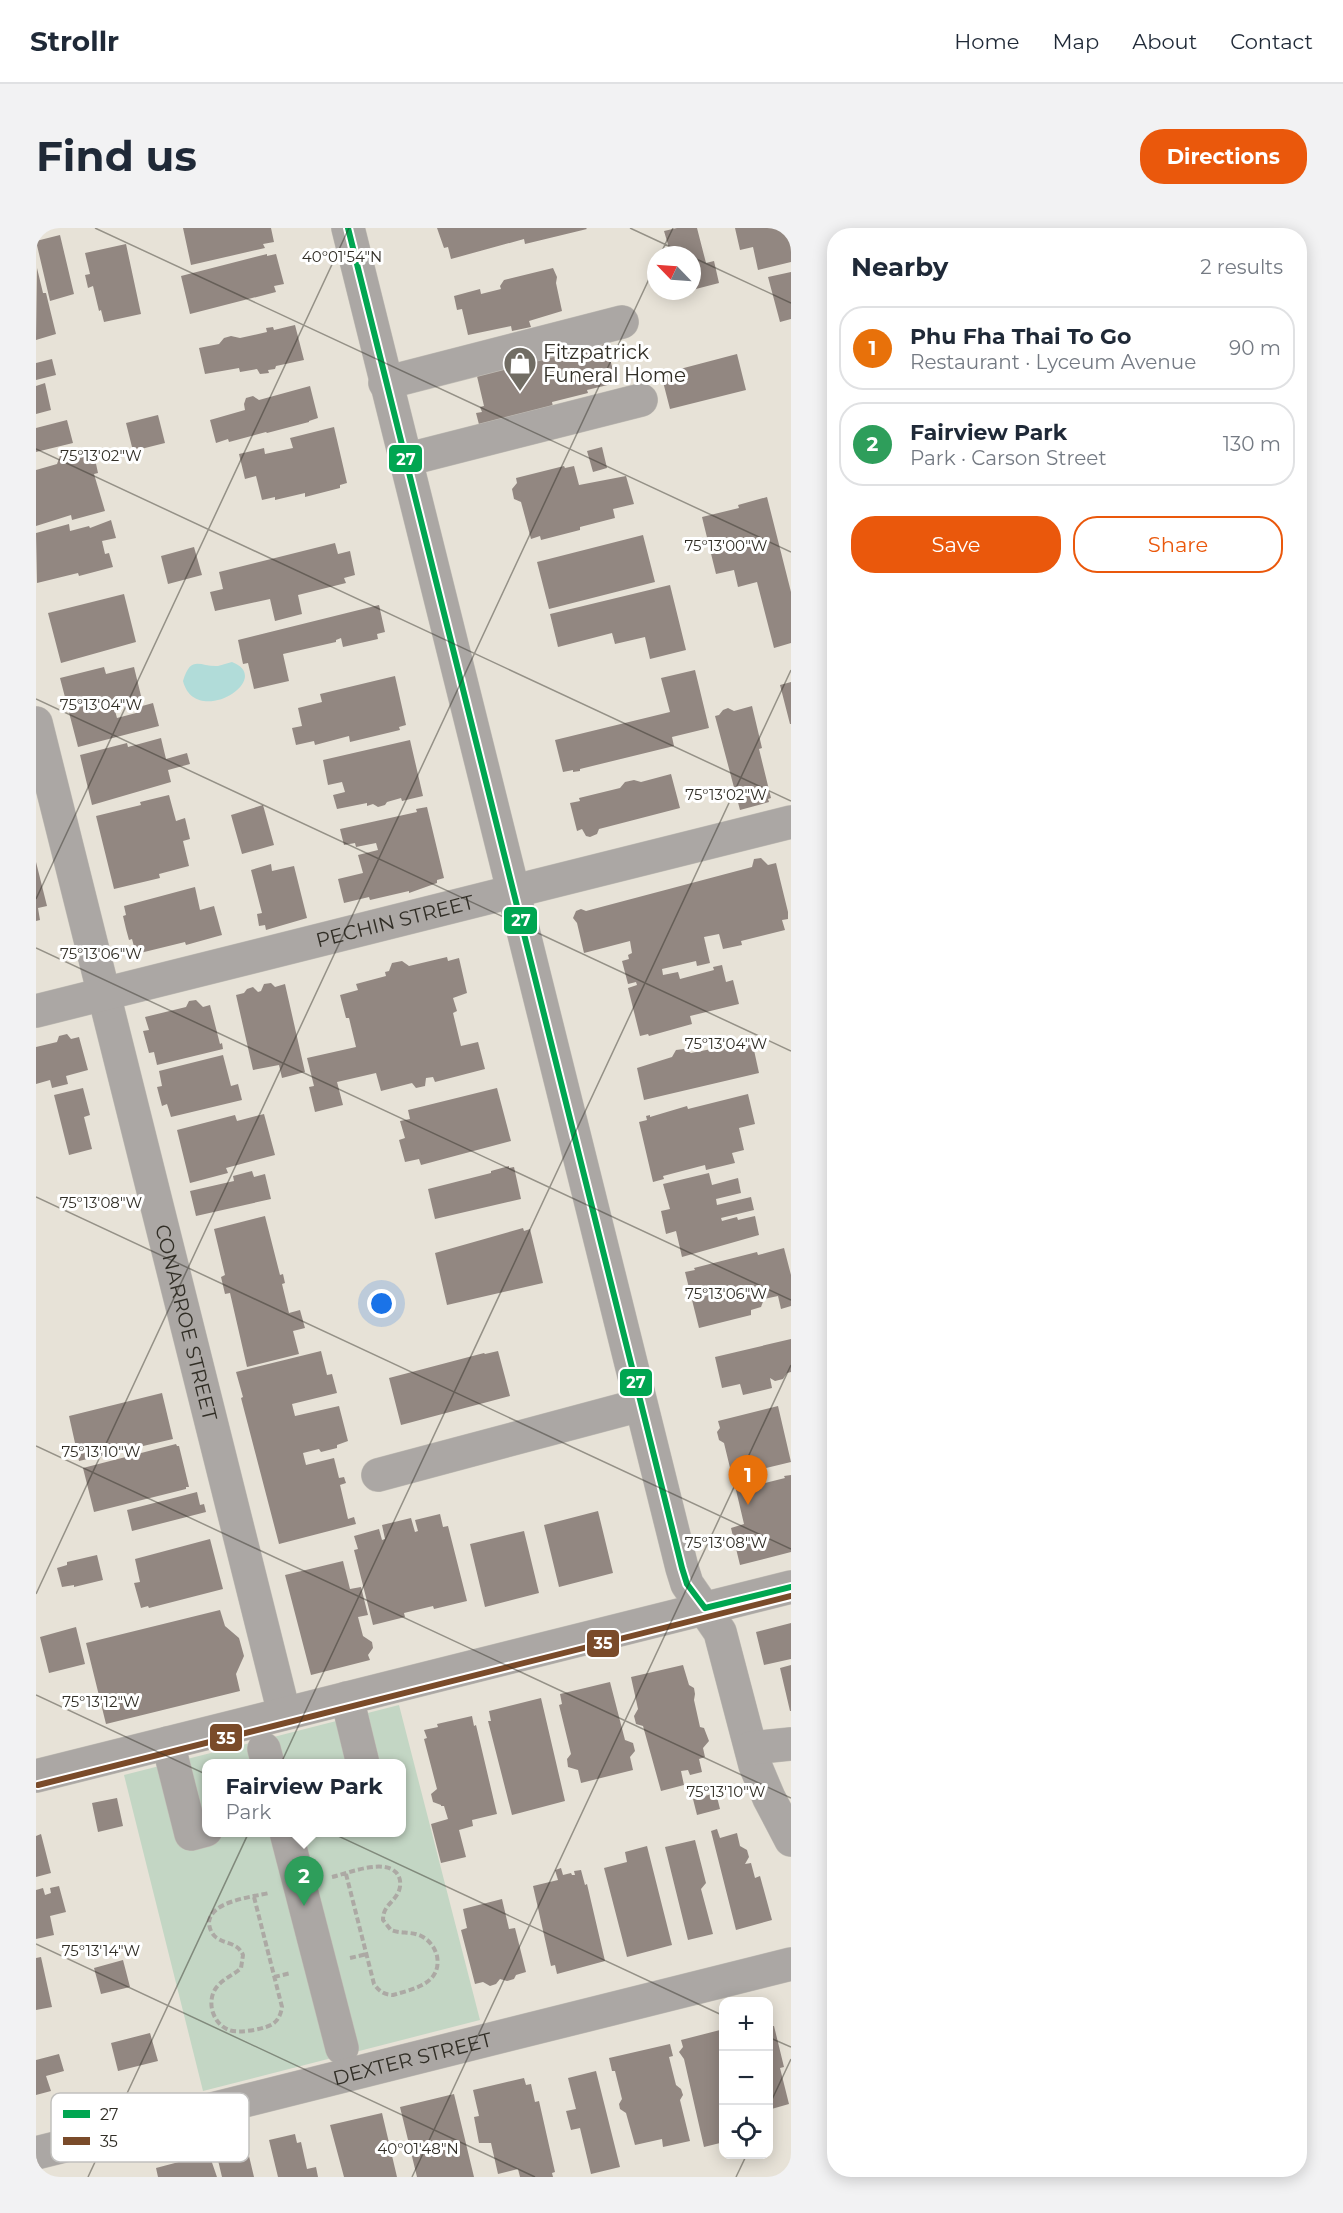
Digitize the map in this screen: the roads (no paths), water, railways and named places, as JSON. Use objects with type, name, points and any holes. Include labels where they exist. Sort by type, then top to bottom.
[{"type":"street","points":[[348,228],[682,1568],[687,1584],[717,1626],[725,1646],[760,1781],[791,1840]]},
{"type":"street","points":[[385,383],[622,322]]},
{"type":"street","points":[[405,460],[641,399]]},
{"type":"street","name":"CONARROE STREET","points":[[36,723],[284,1713]]},
{"type":"street","name":"PECHIN STREET","points":[[36,1011],[791,822]]},
{"type":"street","points":[[378,1475],[640,1405]]},
{"type":"street","points":[[36,1776],[791,1587]]},
{"type":"street","points":[[347,1698],[362,1759]]},
{"type":"street","points":[[168,1743],[191,1834],[202,1831]]},
{"type":"street","points":[[751,1748],[791,1744]]},
{"type":"street","points":[[287,1837],[342,2048]]},
{"type":"street","name":"DEXTER STREET","points":[[249,2100],[791,1964]]},
{"type":"street","name":"DEXTER STREET","points":[[36,2153],[51,2149]]},
{"type":"water","points":[[232,662],[243,670],[245,679],[239,688],[215,701],[202,701],[190,695],[183,681],[189,667],[197,664],[218,666]]},
{"type":"place","name":"Fitzpatrick Funeral Home","points":[[520,392]]},
{"type":"place","name":"Phu Fha Thai To Go","points":[[748,1505]]},
{"type":"place","name":"Fairview Park","points":[[304,1906]]}]
